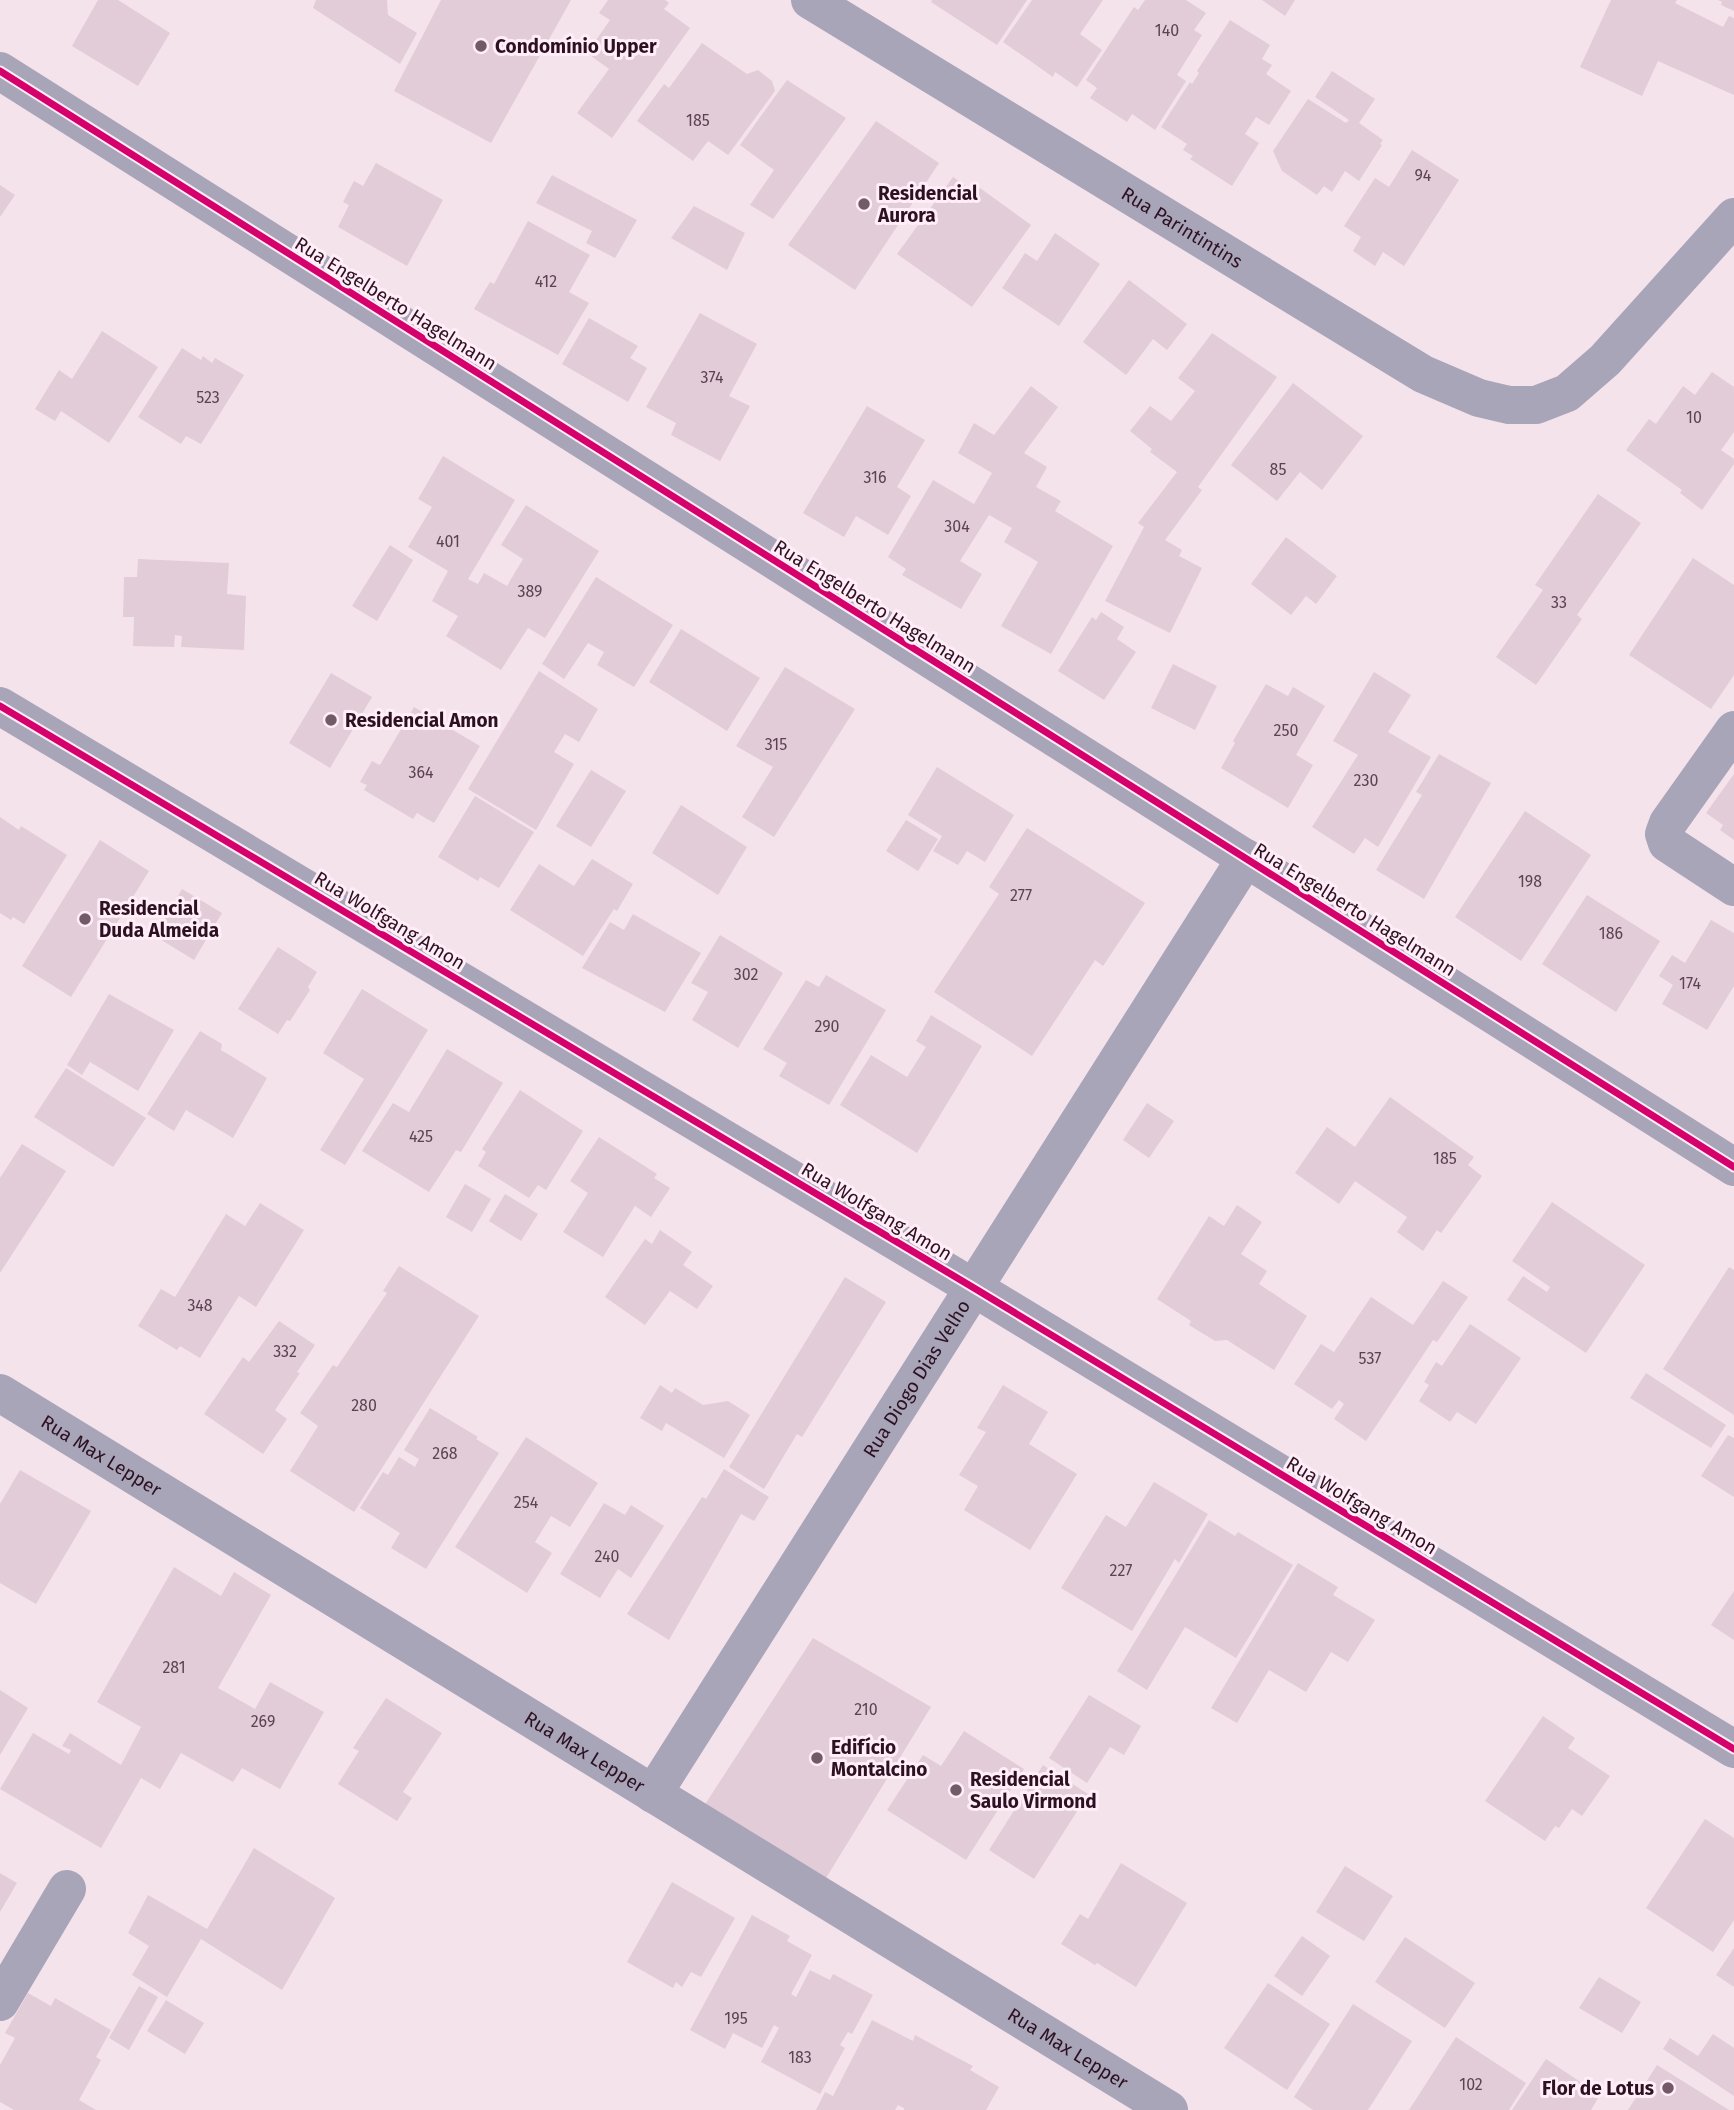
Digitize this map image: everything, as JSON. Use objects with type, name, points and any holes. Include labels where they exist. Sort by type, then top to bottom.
[{"type":"street","name":"Rua Parintintins","points":[[810,0],[1423,374],[1479,398],[1508,405],[1536,405],[1567,393],[1605,360],[1734,217]]},
{"type":"street","name":"Rua Engelberto Hagelmann","points":[[0,71],[1734,1167]]},
{"type":"street","name":"Rua Wolfgang Amon","points":[[0,706],[974,1288],[1734,1749]]},
{"type":"street","points":[[1734,730],[1668,823],[1664,834],[1667,843],[1734,887]]},
{"type":"street","name":"Rua Diogo Dias Velho","points":[[653,1794],[1246,858]]},
{"type":"street","name":"Rua Max Lepper","points":[[0,1393],[1169,2110]]},
{"type":"street","points":[[0,2002],[67,1889]]},
{"type":"building","points":[[98,0],[118,0],[170,33],[138,86],[72,46]]},
{"type":"building","points":[[316,0],[387,0],[388,15],[417,33],[400,64],[313,8]]},
{"type":"building","name":"Condomínio Upper","points":[[441,0],[571,0],[491,143],[394,91]]},
{"type":"building","points":[[608,0],[665,0],[669,3],[664,9],[690,28],[612,138],[577,113],[609,69],[587,53],[610,20],[599,13]]},
{"type":"building","points":[[1027,0],[997,45],[931,2]]},
{"type":"building","points":[[1032,0],[1103,0],[1080,34],[1102,50],[1077,87],[1055,72],[1053,77],[1003,42]]},
{"type":"building","points":[[1145,0],[1186,0],[1206,13],[1194,30],[1202,35],[1177,75],[1186,81],[1155,130],[1132,114],[1127,122],[1090,98],[1097,88],[1086,80],[1134,7],[1138,10]]},
{"type":"building","points":[[1262,0],[1295,0],[1285,16]]},
{"type":"building","points":[[1611,0],[1677,0],[1675,3],[1723,27],[1729,16],[1734,18],[1734,95],[1658,61],[1642,96],[1580,67]]},
{"type":"building","points":[[1718,0],[1734,0],[1734,11],[1721,5],[1722,2]]},
{"type":"building","points":[[1230,20],[1270,45],[1262,59],[1272,65],[1266,74],[1291,91],[1269,125],[1256,117],[1245,134],[1259,143],[1232,186],[1190,159],[1193,156],[1183,150],[1187,144],[1161,127],[1190,82],[1192,84],[1199,73],[1197,71]]},
{"type":"building","points":[[702,43],[747,74],[758,70],[772,81],[775,91],[728,155],[708,141],[693,161],[637,121],[664,84],[669,88]]},
{"type":"building","points":[[1332,71],[1375,99],[1359,123],[1383,140],[1359,181],[1345,171],[1332,192],[1324,186],[1317,195],[1282,171],[1273,151],[1308,99],[1346,123],[1349,120],[1315,97]]},
{"type":"building","points":[[787,80],[846,118],[773,219],[750,205],[774,170],[740,145]]},
{"type":"building","name":"Residencial Aurora","points":[[876,121],[939,163],[855,290],[788,245]]},
{"type":"building","points":[[1412,150],[1459,180],[1404,266],[1383,252],[1375,266],[1353,251],[1361,237],[1344,226],[1375,178],[1389,187]]},
{"type":"building","points":[[376,163],[443,200],[407,266],[338,227],[349,205],[343,202],[354,181],[363,186]]},
{"type":"building","points":[[552,175],[637,220],[615,258],[586,243],[592,231],[536,203]]},
{"type":"building","points":[[953,177],[976,193],[980,188],[1031,225],[972,307],[897,254]]},
{"type":"building","points":[[0,185],[15,195],[0,217]]},
{"type":"building","points":[[694,206],[745,233],[727,270],[671,238]]},
{"type":"building","points":[[528,221],[590,255],[569,292],[589,303],[558,355],[474,309],[490,282],[494,284]]},
{"type":"building","points":[[1055,233],[1100,264],[1059,326],[1002,288],[1025,253],[1037,261]]},
{"type":"building","points":[[1129,280],[1187,324],[1167,350],[1153,339],[1126,375],[1083,342]]},
{"type":"building","points":[[700,313],[757,344],[729,396],[750,406],[720,461],[671,435],[676,423],[646,407]]},
{"type":"building","points":[[589,318],[638,346],[630,358],[647,368],[628,402],[562,364]]},
{"type":"building","points":[[102,331],[158,367],[109,443],[61,411],[55,421],[35,409],[59,370],[72,379]]},
{"type":"building","points":[[1212,333],[1277,377],[1198,487],[1202,490],[1165,540],[1182,550],[1179,556],[1202,568],[1170,633],[1105,601],[1144,527],[1138,523],[1177,472],[1150,452],[1152,449],[1130,431],[1150,406],[1171,421],[1195,391],[1178,378]]},
{"type":"building","points":[[182,348],[201,360],[203,356],[212,363],[215,358],[244,375],[201,444],[186,436],[181,444],[138,417]]},
{"type":"building","points":[[1712,372],[1734,387],[1734,432],[1721,450],[1734,459],[1734,464],[1702,510],[1680,493],[1682,490],[1626,450],[1649,419],[1656,424],[1683,386],[1695,395]]},
{"type":"building","points":[[1293,383],[1363,436],[1322,490],[1300,472],[1277,501],[1231,465]]},
{"type":"building","points":[[1031,386],[1058,407],[1024,453],[1047,467],[1036,487],[1061,501],[1055,511],[1113,546],[1051,654],[1001,626],[1038,562],[1004,542],[1012,528],[989,515],[960,561],[982,574],[961,609],[902,575],[906,569],[888,557],[933,480],[974,504],[992,473],[958,453],[974,423],[994,435]]},
{"type":"building","points":[[867,406],[925,440],[897,487],[911,496],[888,535],[856,516],[844,537],[803,513]]},
{"type":"building","points":[[443,456],[515,500],[468,579],[478,584],[484,573],[507,586],[523,559],[501,545],[526,505],[599,551],[545,638],[528,628],[501,670],[446,636],[458,616],[432,601],[448,571],[408,547],[432,507],[418,499]]},
{"type":"building","points":[[1598,494],[1641,523],[1577,615],[1582,619],[1536,685],[1496,657],[1543,590],[1535,585]]},
{"type":"building","points":[[1286,537],[1337,576],[1316,604],[1306,596],[1291,615],[1251,584]]},
{"type":"building","points":[[390,545],[413,560],[377,621],[352,606]]},
{"type":"building","points":[[1693,558],[1734,585],[1734,675],[1711,709],[1629,655]]},
{"type":"building","points":[[138,559],[229,563],[227,594],[246,596],[244,650],[181,647],[182,636],[175,635],[174,647],[133,646],[134,617],[123,617],[124,577],[137,577]]},
{"type":"building","points":[[596,577],[673,625],[634,687],[597,665],[604,652],[588,643],[564,679],[542,664]]},
{"type":"building","points":[[1101,612],[1124,627],[1117,639],[1136,652],[1104,700],[1058,671],[1092,617],[1096,620]]},
{"type":"building","points":[[681,629],[760,678],[727,731],[649,682]]},
{"type":"building","points":[[1173,664],[1217,686],[1195,730],[1151,708]]},
{"type":"building","points":[[785,667],[855,709],[774,837],[742,817],[773,767],[736,746]]},
{"type":"building","points":[[539,671],[598,709],[579,742],[565,734],[554,752],[574,764],[536,830],[468,789]]},
{"type":"building","points":[[1374,672],[1411,695],[1388,732],[1431,757],[1378,847],[1365,838],[1354,854],[1312,827],[1358,755],[1333,741]]},
{"type":"building","name":"Residencial Amon","points":[[331,673],[372,697],[330,768],[289,743]]},
{"type":"building","points":[[1266,684],[1288,696],[1293,687],[1325,706],[1296,755],[1313,765],[1288,808],[1221,768],[1235,743],[1233,741]]},
{"type":"building","points":[[414,707],[480,746],[434,823],[417,813],[413,819],[364,790],[367,785],[360,782],[372,761],[380,765]]},
{"type":"building","points":[[1439,754],[1491,783],[1424,899],[1376,870],[1422,795],[1416,792]]},
{"type":"building","points":[[937,767],[1014,815],[985,862],[967,851],[958,865],[933,851],[942,836],[908,815]]},
{"type":"building","points":[[591,770],[626,791],[591,847],[556,826]]},
{"type":"building","points":[[1734,774],[1734,840],[1720,830],[1723,825],[1706,813]]},
{"type":"building","points":[[475,796],[534,832],[499,888],[480,877],[478,881],[438,857]]},
{"type":"building","points":[[681,805],[747,847],[718,895],[652,853]]},
{"type":"building","points":[[1525,811],[1591,855],[1521,961],[1455,917]]},
{"type":"building","points":[[0,817],[19,830],[21,826],[67,855],[24,924],[0,913]]},
{"type":"building","points":[[906,820],[938,839],[918,871],[886,851]]},
{"type":"building","points":[[1027,828],[1145,903],[1103,966],[1095,960],[1032,1056],[934,992],[999,894],[989,887]]},
{"type":"building","name":"Residencial Duda Almeida","points":[[100,840],[149,871],[71,997],[22,966]]},
{"type":"building","points":[[592,859],[633,884],[617,911],[614,909],[583,956],[510,910],[539,864],[574,886]]},
{"type":"building","points":[[182,889],[222,913],[194,960],[155,936]]},
{"type":"building","points":[[1587,895],[1660,941],[1616,1012],[1542,964]]},
{"type":"building","points":[[633,914],[701,953],[665,1012],[582,968],[610,922],[624,930]]},
{"type":"building","points":[[1711,920],[1734,933],[1734,986],[1707,1030],[1662,1004],[1673,985],[1659,976],[1672,955],[1685,963]]},
{"type":"building","points":[[720,935],[783,973],[738,1048],[692,1020],[708,992],[691,983]]},
{"type":"building","points":[[278,947],[317,972],[308,987],[310,990],[278,1034],[238,1009]]},
{"type":"building","points":[[826,975],[886,1010],[829,1105],[779,1076],[787,1063],[763,1049],[806,980],[819,987]]},
{"type":"building","points":[[362,989],[428,1030],[345,1165],[320,1150],[364,1079],[323,1053]]},
{"type":"building","points":[[109,994],[174,1030],[138,1091],[90,1062],[82,1075],[67,1065]]},
{"type":"building","points":[[931,1015],[982,1046],[917,1153],[840,1105],[871,1055],[907,1077],[926,1047],[916,1041]]},
{"type":"building","points":[[200,1031],[222,1044],[221,1050],[267,1078],[233,1138],[186,1110],[174,1131],[147,1114]]},
{"type":"building","points":[[447,1049],[503,1083],[461,1152],[456,1150],[429,1192],[362,1151],[393,1103],[409,1112]]},
{"type":"building","points":[[66,1068],[146,1118],[113,1167],[34,1117]]},
{"type":"building","points":[[520,1090],[583,1131],[546,1190],[538,1185],[529,1198],[478,1166],[486,1152],[482,1149]]},
{"type":"building","points":[[1390,1097],[1474,1157],[1468,1165],[1482,1176],[1441,1233],[1437,1230],[1423,1251],[1397,1232],[1407,1217],[1355,1181],[1339,1204],[1295,1173],[1327,1127],[1355,1147]]},
{"type":"building","points":[[1147,1103],[1174,1121],[1149,1158],[1123,1140]]},
{"type":"building","points":[[599,1137],[657,1174],[654,1178],[670,1188],[651,1217],[635,1206],[603,1257],[563,1232],[588,1193],[570,1181]]},
{"type":"building","points":[[22,1144],[66,1171],[0,1273],[0,1178]]},
{"type":"building","points":[[465,1184],[491,1199],[472,1232],[446,1217]]},
{"type":"building","points":[[505,1194],[538,1214],[521,1241],[489,1221]]},
{"type":"building","points":[[1552,1202],[1645,1265],[1586,1353],[1507,1300],[1523,1276],[1547,1292],[1550,1287],[1512,1261]]},
{"type":"building","points":[[260,1203],[304,1230],[256,1307],[239,1296],[200,1358],[180,1346],[177,1350],[138,1326],[161,1289],[175,1297],[226,1214],[245,1226]]},
{"type":"building","points":[[1237,1205],[1262,1222],[1241,1254],[1267,1271],[1259,1284],[1307,1316],[1274,1370],[1227,1340],[1215,1341],[1189,1325],[1191,1321],[1157,1299],[1209,1216],[1224,1226]]},
{"type":"building","points":[[660,1230],[692,1252],[683,1265],[713,1286],[697,1309],[670,1291],[645,1325],[605,1297],[645,1239],[652,1244]]},
{"type":"building","points":[[399,1266],[479,1316],[354,1512],[290,1471],[318,1426],[300,1413],[333,1365],[337,1367],[387,1293],[383,1291]]},
{"type":"building","points":[[1729,1267],[1734,1270],[1734,1415],[1663,1369]]},
{"type":"building","points":[[845,1277],[886,1302],[802,1437],[797,1434],[764,1489],[729,1467]]},
{"type":"building","points":[[1443,1281],[1468,1297],[1437,1342],[1433,1340],[1366,1441],[1334,1419],[1344,1404],[1339,1400],[1332,1409],[1294,1384],[1321,1344],[1334,1352],[1371,1297],[1413,1325]]},
{"type":"building","points":[[279,1321],[315,1345],[275,1410],[287,1419],[263,1454],[204,1414],[243,1357],[249,1362]]},
{"type":"building","points":[[1470,1324],[1521,1358],[1476,1424],[1457,1412],[1450,1422],[1419,1401],[1429,1385],[1424,1382],[1436,1362],[1442,1366]]},
{"type":"building","points":[[1646,1373],[1726,1425],[1711,1448],[1630,1398]]},
{"type":"building","points":[[660,1385],[672,1393],[675,1388],[703,1405],[728,1401],[750,1415],[724,1458],[666,1423],[662,1431],[640,1418]]},
{"type":"building","points":[[1003,1385],[1048,1412],[1029,1444],[1077,1474],[1030,1550],[964,1510],[978,1486],[959,1475],[986,1432],[977,1428]]},
{"type":"building","points":[[430,1408],[499,1453],[426,1569],[391,1548],[400,1533],[360,1508],[383,1472],[388,1475],[399,1457],[415,1467],[419,1459],[404,1450]]},
{"type":"building","points":[[1728,1435],[1734,1438],[1734,1497],[1701,1476]]},
{"type":"building","points":[[526,1437],[598,1483],[570,1527],[551,1516],[535,1542],[552,1553],[527,1593],[455,1547]]},
{"type":"building","points":[[724,1469],[769,1497],[754,1521],[741,1514],[669,1640],[627,1614],[702,1497],[706,1499]]},
{"type":"building","points":[[20,1470],[91,1511],[36,1604],[0,1583],[0,1504]]},
{"type":"building","points":[[1154,1482],[1208,1514],[1179,1563],[1175,1559],[1132,1631],[1061,1588],[1106,1515],[1126,1527]]},
{"type":"building","points":[[604,1503],[625,1515],[631,1505],[664,1526],[631,1578],[618,1569],[600,1598],[560,1574]]},
{"type":"building","points":[[1209,1520],[1235,1536],[1238,1532],[1293,1565],[1236,1658],[1185,1627],[1147,1690],[1117,1671]]},
{"type":"building","points":[[1298,1563],[1338,1587],[1333,1595],[1375,1620],[1348,1662],[1331,1652],[1306,1692],[1269,1670],[1237,1723],[1211,1708]]},
{"type":"building","points":[[174,1567],[221,1596],[234,1572],[271,1595],[218,1688],[255,1709],[270,1682],[324,1712],[280,1789],[242,1768],[233,1782],[181,1753],[160,1789],[141,1778],[101,1848],[0,1789],[33,1733],[69,1754],[71,1750],[62,1746],[70,1733],[121,1765],[141,1727],[97,1702]]},
{"type":"building","points":[[1734,1591],[1734,1640],[1711,1625]]},
{"type":"building","name":"Edifício Montalcino","points":[[813,1638],[931,1707],[823,1883],[702,1809]]},
{"type":"building","points":[[0,1690],[28,1708],[0,1755]]},
{"type":"building","points":[[1089,1695],[1141,1726],[1124,1755],[1110,1747],[1087,1783],[1049,1758]]},
{"type":"building","points":[[386,1698],[442,1733],[403,1792],[412,1798],[397,1821],[338,1784],[359,1751],[353,1748]]},
{"type":"building","points":[[1543,1716],[1575,1738],[1568,1748],[1610,1776],[1582,1816],[1572,1809],[1559,1828],[1555,1826],[1545,1841],[1485,1801]]},
{"type":"building","name":"Residencial Saulo Virmond","points":[[964,1731],[1024,1769],[966,1860],[887,1810],[923,1755],[941,1766]]},
{"type":"building","points":[[1043,1765],[1088,1794],[1034,1879],[989,1850]]},
{"type":"building","points":[[1705,1819],[1734,1838],[1734,1920],[1713,1952],[1646,1908]]},
{"type":"building","points":[[254,1848],[335,1898],[282,1990],[201,1939],[167,1997],[132,1975],[149,1946],[128,1933],[148,1895],[207,1929]]},
{"type":"building","points":[[1121,1863],[1187,1903],[1136,1987],[1061,1944],[1080,1914],[1088,1919]]},
{"type":"building","points":[[1345,1866],[1393,1896],[1364,1941],[1316,1912]]},
{"type":"building","points":[[0,1873],[17,1883],[0,1912]]},
{"type":"building","points":[[672,1882],[735,1918],[701,1977],[691,1972],[682,1987],[676,1982],[673,1988],[627,1962]]},
{"type":"building","points":[[752,1915],[790,1936],[787,1941],[812,1955],[791,1994],[796,1997],[810,1970],[830,1980],[833,1974],[873,1995],[852,2034],[848,2032],[840,2045],[845,2048],[820,2094],[761,2062],[779,2028],[774,2025],[762,2048],[733,2033],[725,2049],[690,2030]]},
{"type":"building","points":[[1302,1936],[1330,1956],[1302,1996],[1274,1976]]},
{"type":"building","points":[[1405,1937],[1475,1983],[1445,2028],[1375,1982]]},
{"type":"building","points":[[1734,1948],[1734,1987],[1716,1975]]},
{"type":"building","points":[[1599,1977],[1641,2002],[1622,2033],[1579,2008]]},
{"type":"building","points":[[1268,1983],[1330,2024],[1287,2090],[1224,2048]]},
{"type":"building","points":[[139,1986],[158,1997],[129,2050],[109,2038]]},
{"type":"building","points":[[28,1993],[51,2006],[55,1998],[111,2030],[96,2057],[101,2060],[79,2100],[96,2110],[14,2110],[0,2102],[0,2065],[15,2038],[5,2033]]},
{"type":"building","points":[[166,2000],[204,2023],[185,2054],[147,2031]]},
{"type":"building","points":[[1353,2004],[1412,2041],[1368,2110],[1313,2110],[1294,2097]]},
{"type":"building","points":[[872,2020],[913,2041],[915,2035],[973,2066],[970,2070],[999,2087],[986,2110],[904,2110],[898,2105],[895,2110],[816,2110],[825,2092],[833,2096]]},
{"type":"building","points":[[1713,2034],[1734,2048],[1734,2096],[1663,2049],[1670,2038],[1698,2056]]},
{"type":"building","points":[[1456,2037],[1526,2083],[1509,2110],[1409,2110]]},
{"type":"building","points":[[1546,2059],[1600,2095],[1591,2110],[1512,2110]]},
{"type":"building","name":"Flor de Lotus","points":[[1657,2065],[1729,2110],[1628,2110]]},
{"type":"cycle path","points":[[0,71],[1734,1167]]},
{"type":"cycle path","points":[[0,706],[974,1288],[1734,1749]]},
{"type":"place","name":"Condomínio Upper","points":[[481,46]]},
{"type":"place","name":"Residencial Aurora","points":[[864,204]]},
{"type":"place","name":"Residencial Amon","points":[[331,720]]},
{"type":"place","name":"Residencial Duda Almeida","points":[[85,919]]},
{"type":"place","name":"Edifício Montalcino","points":[[817,1758]]},
{"type":"place","name":"Residencial Saulo Virmond","points":[[956,1790]]},
{"type":"place","name":"Flor de Lotus","points":[[1668,2088]]}]
